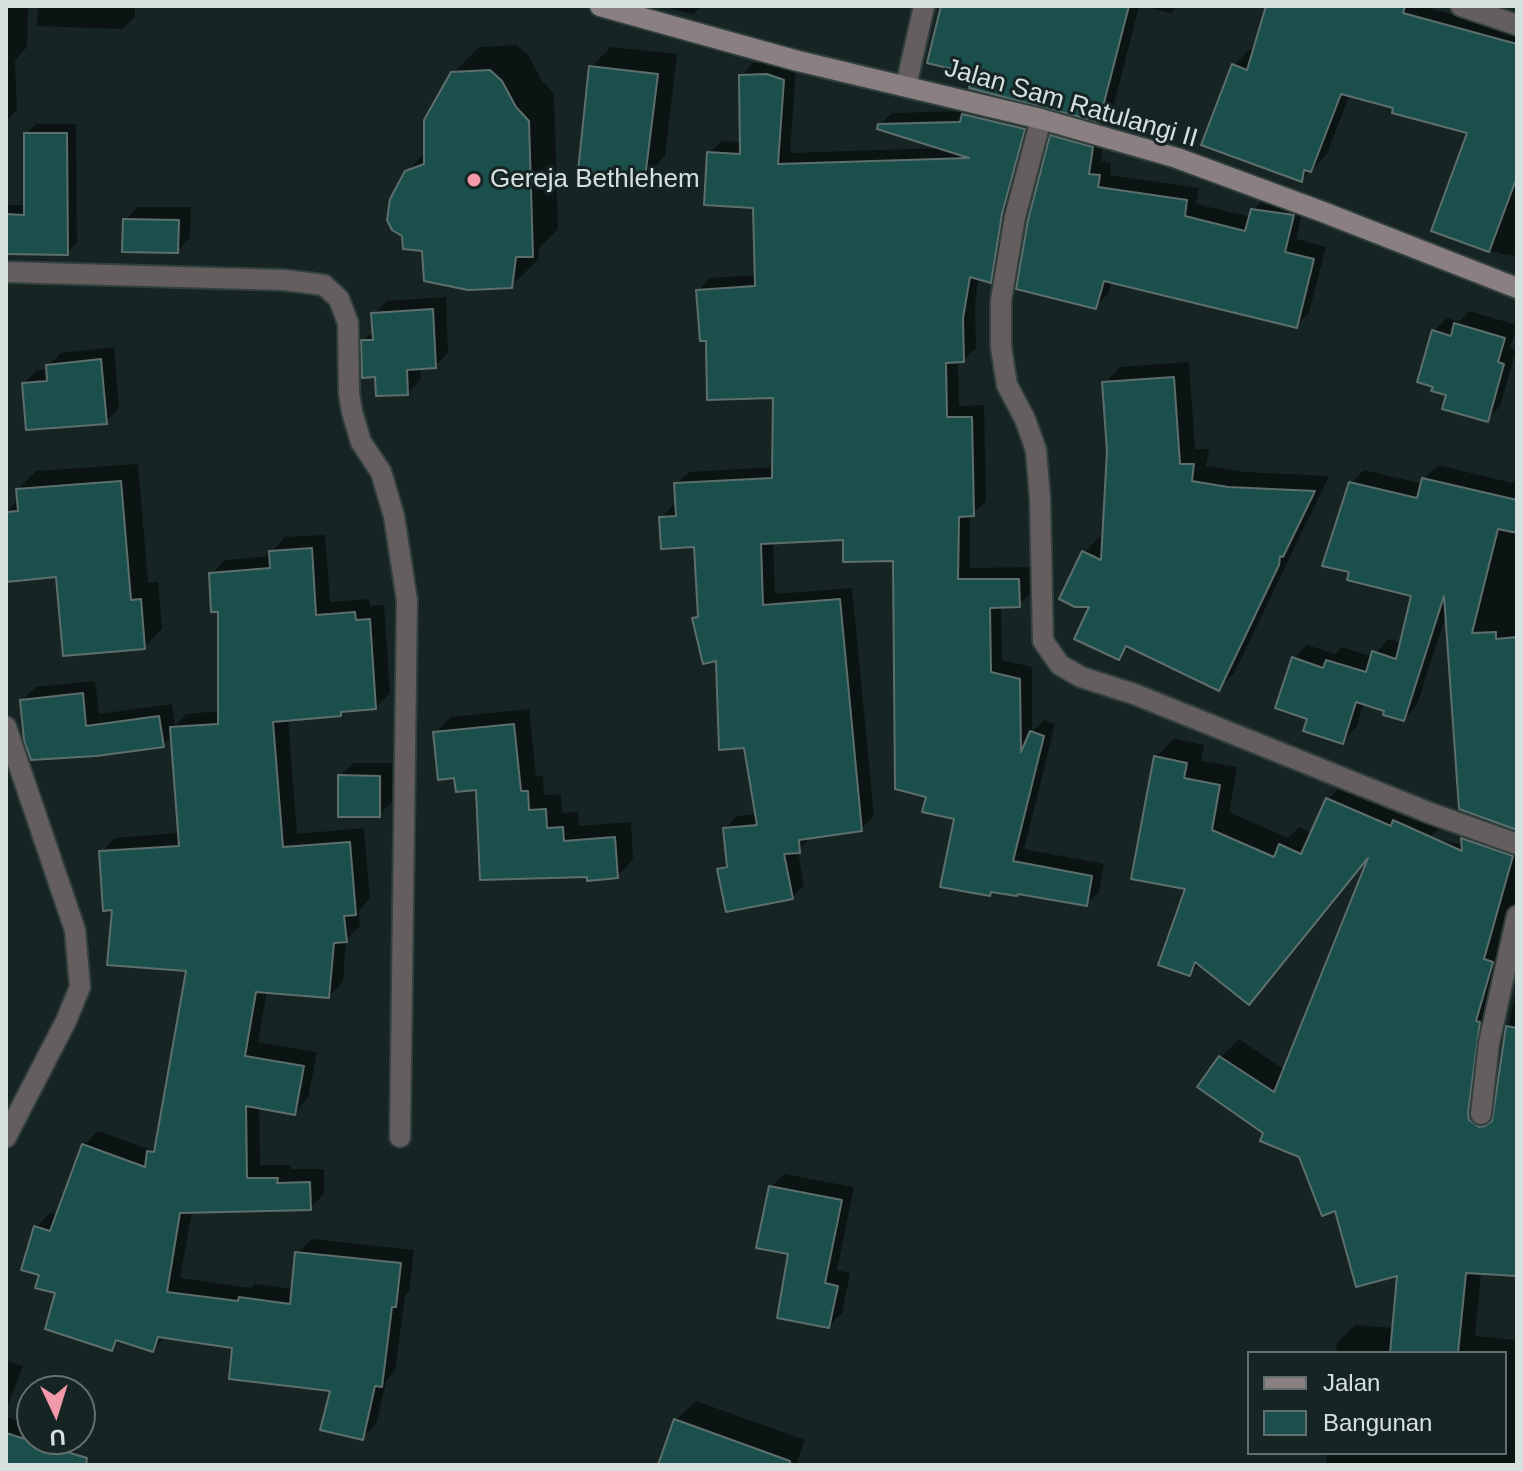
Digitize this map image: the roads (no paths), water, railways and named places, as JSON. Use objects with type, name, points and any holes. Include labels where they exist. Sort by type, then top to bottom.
[{"type":"street","name":"Jalan Sam Ratulangi II","points":[[600,6],[798,61],[1041,119],[1177,158],[1517,288]]},
{"type":"street","points":[[906,86],[924,6]]},
{"type":"street","points":[[1461,6],[1517,25]]},
{"type":"street","points":[[1041,119],[1015,217],[1001,300],[1001,347],[1007,385],[1025,419],[1036,450],[1043,641],[1060,665],[1081,677],[1134,694],[1430,813],[1517,844]]},
{"type":"street","points":[[6,272],[284,280],[324,285],[339,299],[348,323],[352,412],[361,442],[381,472],[394,516],[407,600],[400,1137]]},
{"type":"street","points":[[6,727],[75,930],[80,987],[66,1021],[6,1137]]},
{"type":"street","points":[[1481,1114],[1489,1043],[1517,916]]},
{"type":"place","name":"Gereja Bethlehem","points":[[474,180]]}]
